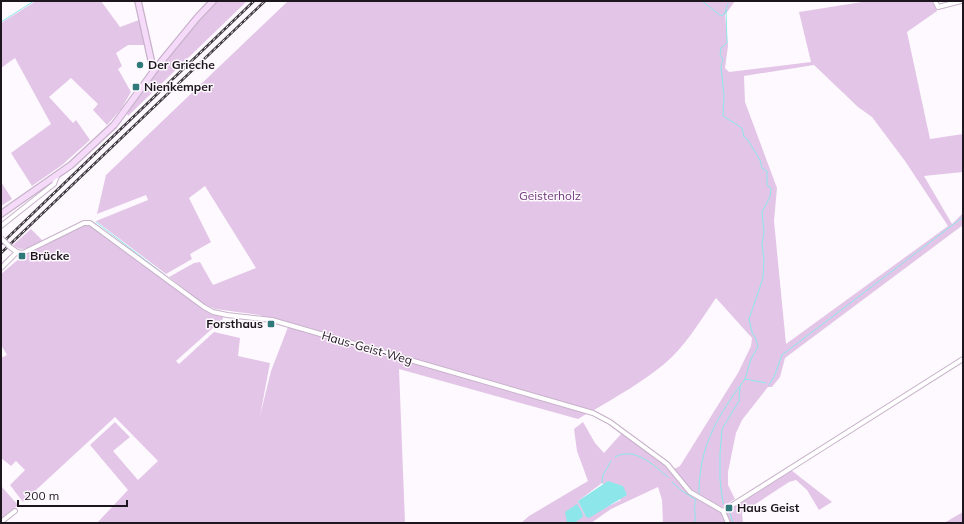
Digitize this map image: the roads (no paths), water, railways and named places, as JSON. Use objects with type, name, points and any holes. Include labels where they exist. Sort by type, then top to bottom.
[{"type":"main road","points":[[138,1],[152,64],[156,68]]},
{"type":"main road","points":[[1,214],[57,176],[114,125],[156,68],[197,18],[214,1]]},
{"type":"street","points":[[935,1],[938,7],[961,1]]},
{"type":"street","points":[[1,226],[54,184],[57,176]]},
{"type":"street","name":"Haus-Geist-Weg","points":[[17,252],[23,253],[84,223],[94,224],[204,307],[213,312],[272,320],[593,413],[610,422],[667,464],[690,492],[726,509]]},
{"type":"street","points":[[1,238],[17,252],[1,268]]},
{"type":"street","points":[[728,523],[726,509],[963,359]]},
{"type":"street","points":[[1,522],[15,511]]},
{"type":"water","points":[[608,481],[623,486],[627,495],[589,518],[586,517],[578,501]]},
{"type":"water","points":[[577,504],[583,517],[574,523],[567,523],[565,512]]},
{"type":"waterway","points":[[1,22],[34,1]]},
{"type":"waterway","points":[[702,1],[722,16],[727,10]]},
{"type":"waterway","points":[[727,507],[723,503],[720,480],[722,429],[739,401],[740,386],[745,379],[751,359],[758,347],[749,319],[763,278],[764,259],[762,244],[764,233],[762,212],[770,197],[771,188],[767,185],[767,171],[762,168],[760,160],[748,140],[744,137],[742,128],[723,116],[724,95],[721,67],[723,59],[720,55],[721,48],[727,43],[726,8],[728,4]]},
{"type":"waterway","points":[[769,385],[774,377],[782,355],[963,217]]},
{"type":"waterway","points":[[96,222],[165,275]]},
{"type":"waterway","points":[[745,379],[766,383]]},
{"type":"waterway","points":[[699,493],[705,449],[716,424],[739,387]]},
{"type":"waterway","points":[[615,457],[622,454],[637,455],[650,462],[668,477]]},
{"type":"waterway","points":[[602,483],[603,475],[611,461]]},
{"type":"waterway","points":[[672,482],[696,500],[695,523]]},
{"type":"waterway","points":[[729,510],[733,523]]},
{"type":"railway","points":[[1,244],[254,1]]},
{"type":"railway","points":[[1,253],[265,1]]},
{"type":"place","name":"Der Grieche","points":[[140,65]]},
{"type":"place","name":"Nienkemper","points":[[136,87]]},
{"type":"place","name":"Brücke","points":[[22,256]]},
{"type":"place","name":"Forsthaus","points":[[271,324]]},
{"type":"place","name":"Haus Geist","points":[[729,508]]},
{"type":"park label","name":"Geisterholz","points":[[550,196]]}]
